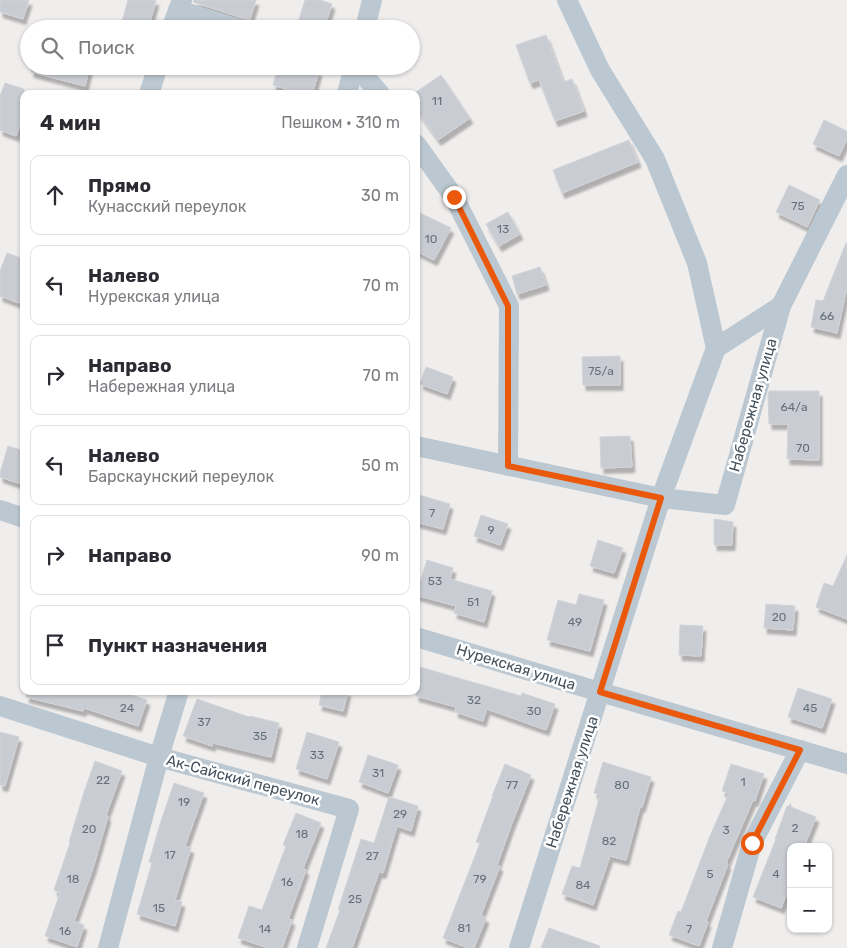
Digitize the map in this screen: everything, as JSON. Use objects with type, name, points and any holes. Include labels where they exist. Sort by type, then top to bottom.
[{"type":"street","points":[[366,20],[372,0]]},
{"type":"street","points":[[567,0],[600,70],[655,159],[697,263],[716,348]]},
{"type":"street","points":[[174,20],[180,5],[217,20]]},
{"type":"street","points":[[150,90],[155,75]]},
{"type":"street","points":[[348,90],[352,75]]},
{"type":"street","points":[[363,75],[376,90]]},
{"type":"street","points":[[420,150],[454,197],[508,306],[508,466]]},
{"type":"street","name":"Набережная улица","points":[[661,498],[725,505],[780,306],[847,175]]},
{"type":"street","name":"Набережная улица","points":[[519,948],[661,498],[716,348],[780,306]]},
{"type":"street","points":[[420,447],[661,498]]},
{"type":"street","points":[[0,510],[20,517]]},
{"type":"street","name":"Нурекская улица","points":[[420,638],[847,764]]},
{"type":"street","points":[[108,948],[159,757],[178,695]]},
{"type":"street","name":"Ак-Сайский переулок","points":[[0,706],[159,757],[349,809],[308,948]]},
{"type":"street","points":[[722,948],[752,843],[800,750]]},
{"type":"building","points":[[0,0],[29,0],[23,19],[0,12]]},
{"type":"building","points":[[128,0],[156,0],[150,20],[122,20]]},
{"type":"building","points":[[194,0],[256,0],[250,20],[193,2]]},
{"type":"building","points":[[305,0],[320,0],[332,4],[327,20],[299,20]]},
{"type":"building","points":[[546,35],[563,82],[572,79],[584,111],[555,121],[539,80],[530,83],[516,45]]},
{"type":"building","points":[[43,75],[88,75],[85,86]]},
{"type":"building","points":[[276,75],[318,75],[313,90],[289,90],[273,85]]},
{"type":"building","points":[[441,75],[470,118],[438,140],[420,115],[419,90]]},
{"type":"building","points":[[5,83],[24,89],[20,90],[20,124],[16,136],[0,130],[0,96]]},
{"type":"building","points":[[824,120],[847,131],[847,139],[839,156],[813,144]]},
{"type":"building","points":[[629,140],[638,162],[562,193],[553,170]]},
{"type":"building","points":[[789,185],[820,200],[807,227],[776,212]]},
{"type":"building","points":[[508,212],[520,234],[499,246],[486,224]]},
{"type":"building","points":[[420,213],[451,228],[434,260],[420,253]]},
{"type":"building","points":[[846,243],[847,287],[837,333],[811,327],[816,300],[823,301]]},
{"type":"building","points":[[7,253],[20,258],[19,303],[0,296],[0,271]]},
{"type":"building","points":[[540,267],[546,285],[517,294],[512,276]]},
{"type":"building","points":[[620,356],[620,385],[583,385],[582,357]]},
{"type":"building","points":[[426,367],[453,377],[447,394],[420,384]]},
{"type":"building","points":[[769,391],[819,391],[819,460],[787,459],[788,424],[769,424]]},
{"type":"building","points":[[630,436],[632,467],[601,468],[600,437]]},
{"type":"building","points":[[8,446],[20,450],[20,484],[0,477]]},
{"type":"building","points":[[420,495],[450,504],[443,529],[420,523]]},
{"type":"building","points":[[481,515],[508,524],[500,545],[474,536]]},
{"type":"building","points":[[714,519],[733,522],[732,545],[714,545]]},
{"type":"building","points":[[598,540],[623,548],[614,573],[590,566]]},
{"type":"building","points":[[847,555],[847,619],[816,607],[824,583],[833,586]]},
{"type":"building","points":[[427,560],[453,568],[450,579],[492,591],[484,622],[454,613],[456,606],[420,596],[420,582]]},
{"type":"building","points":[[579,594],[604,600],[590,651],[547,640],[558,600],[576,605]]},
{"type":"building","points":[[766,604],[795,606],[793,630],[764,628]]},
{"type":"building","points":[[680,625],[703,626],[701,656],[679,655]]},
{"type":"building","points":[[420,667],[521,696],[522,693],[555,704],[546,730],[487,709],[483,721],[455,712],[456,707],[416,696],[420,695]]},
{"type":"building","points":[[798,688],[832,699],[822,728],[788,717]]},
{"type":"building","points":[[26,695],[132,695],[147,700],[138,726],[84,708],[83,711],[26,697]]},
{"type":"building","points":[[321,695],[347,695],[343,711],[319,705]]},
{"type":"building","points":[[197,699],[249,717],[279,723],[271,757],[213,743],[212,746],[183,736]]},
{"type":"building","points":[[0,732],[19,737],[5,786],[0,785]]},
{"type":"building","points":[[307,732],[339,742],[327,779],[296,769]]},
{"type":"building","points":[[368,755],[398,765],[388,793],[359,782]]},
{"type":"building","points":[[95,761],[122,771],[106,815],[108,816],[93,868],[74,921],[84,925],[77,947],[45,936],[60,893],[54,890]]},
{"type":"building","points":[[603,762],[651,777],[642,807],[640,807],[626,860],[610,856],[593,905],[562,894],[572,866],[580,868],[600,795],[594,793]]},
{"type":"building","points":[[505,764],[531,775],[497,865],[500,866],[481,915],[486,918],[474,948],[468,948],[443,938],[480,843],[476,842]]},
{"type":"building","points":[[731,764],[764,774],[755,801],[753,800],[726,863],[728,864],[706,921],[708,922],[699,946],[669,935],[678,911],[681,912],[710,836],[729,793],[722,791]]},
{"type":"building","points":[[174,783],[204,793],[185,846],[191,848],[175,900],[182,902],[175,926],[137,914],[152,863],[149,862]]},
{"type":"building","points":[[389,797],[418,806],[411,831],[397,826],[383,873],[379,872],[352,948],[326,948],[340,910],[338,910],[361,839],[374,843]]},
{"type":"building","points":[[791,804],[791,807],[816,817],[806,843],[787,843],[787,893],[781,908],[753,897],[787,806]]},
{"type":"building","points":[[296,813],[321,823],[303,868],[306,870],[288,919],[292,920],[282,948],[268,948],[238,938],[249,906],[262,910],[286,846],[283,845]]},
{"type":"building","points":[[549,928],[600,946],[599,948],[541,948]]},
{"type":"route","points":[[454,197],[508,306],[508,466],[661,498],[600,692],[800,750],[752,843]]}]
